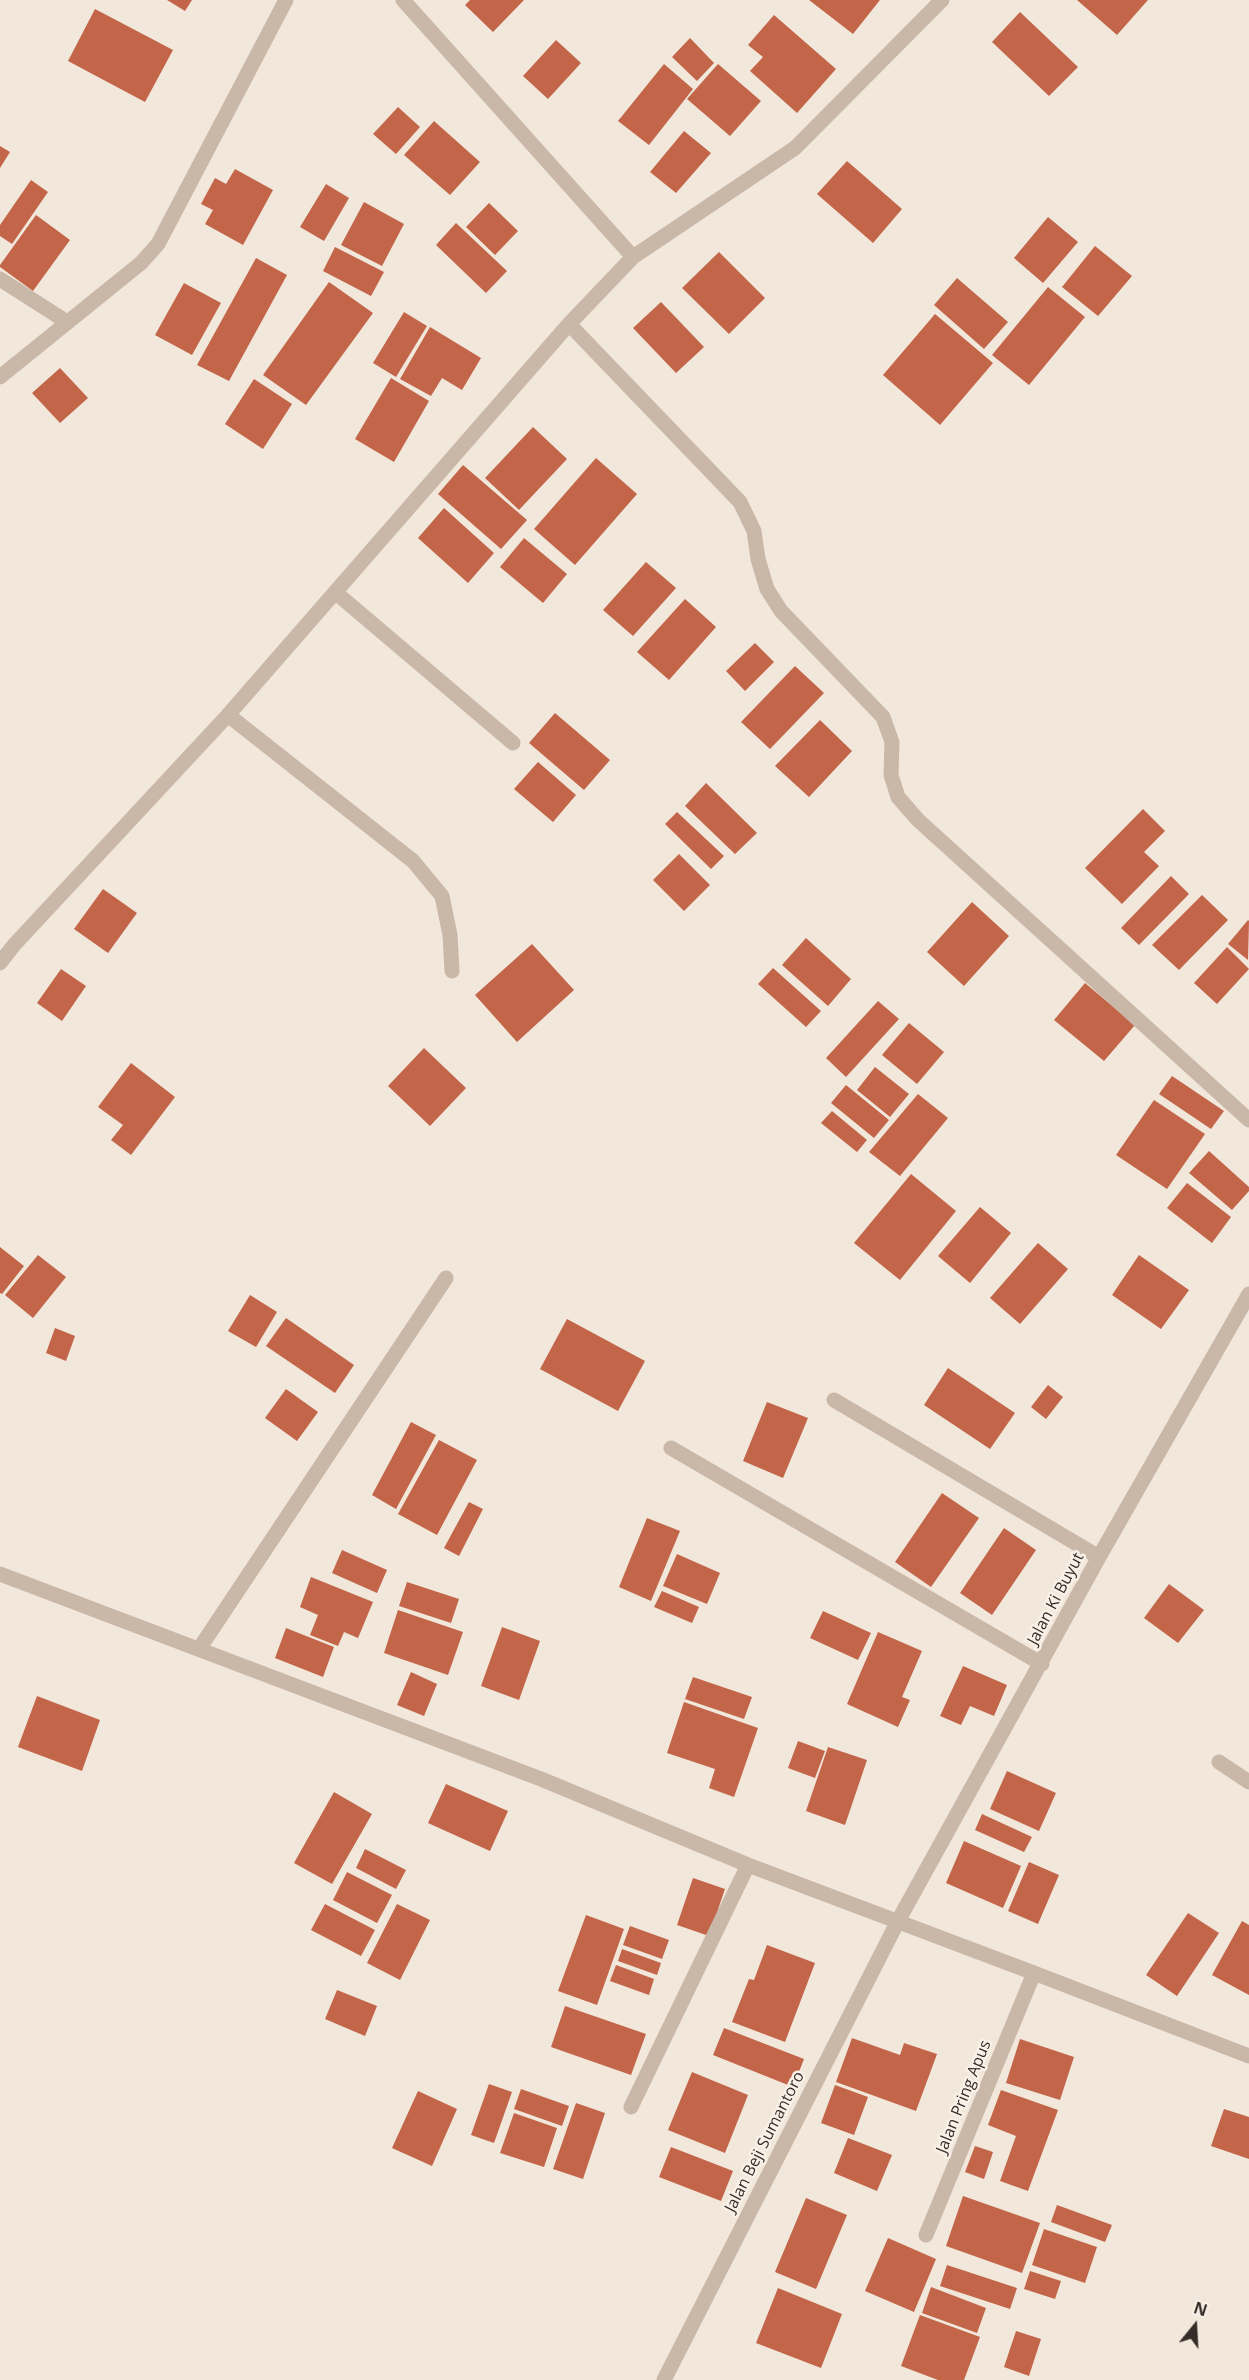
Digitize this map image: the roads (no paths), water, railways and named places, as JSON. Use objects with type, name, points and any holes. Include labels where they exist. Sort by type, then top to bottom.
[{"type":"street","points":[[0,377],[141,263],[158,244],[286,0]]},
{"type":"street","points":[[403,0],[633,257]]},
{"type":"street","points":[[0,963],[14,945],[228,715],[569,324],[633,257],[795,148],[942,0]]},
{"type":"street","points":[[0,279],[67,322]]},
{"type":"street","points":[[569,324],[740,502],[754,531],[758,560],[767,589],[781,611],[883,717],[892,742],[891,775],[898,798],[918,820],[1249,1120]]},
{"type":"street","points":[[335,592],[513,743]]},
{"type":"street","points":[[228,715],[412,861],[442,896],[450,935],[452,971]]},
{"type":"street","points":[[199,1648],[446,1278]]},
{"type":"street","name":"Jalan Ki Buyut","points":[[898,1921],[1249,1294]]},
{"type":"street","points":[[834,1400],[1100,1557]]},
{"type":"street","points":[[671,1448],[1042,1664]]},
{"type":"street","points":[[0,1574],[530,1775],[748,1865],[1249,2056]]},
{"type":"street","points":[[1219,1762],[1249,1782]]},
{"type":"street","points":[[631,2107],[748,1865]]},
{"type":"street","name":"Jalan Beji Sumantoro","points":[[664,2380],[898,1921]]},
{"type":"street","name":"Jalan Pring Apus","points":[[926,2235],[1034,1973]]}]
